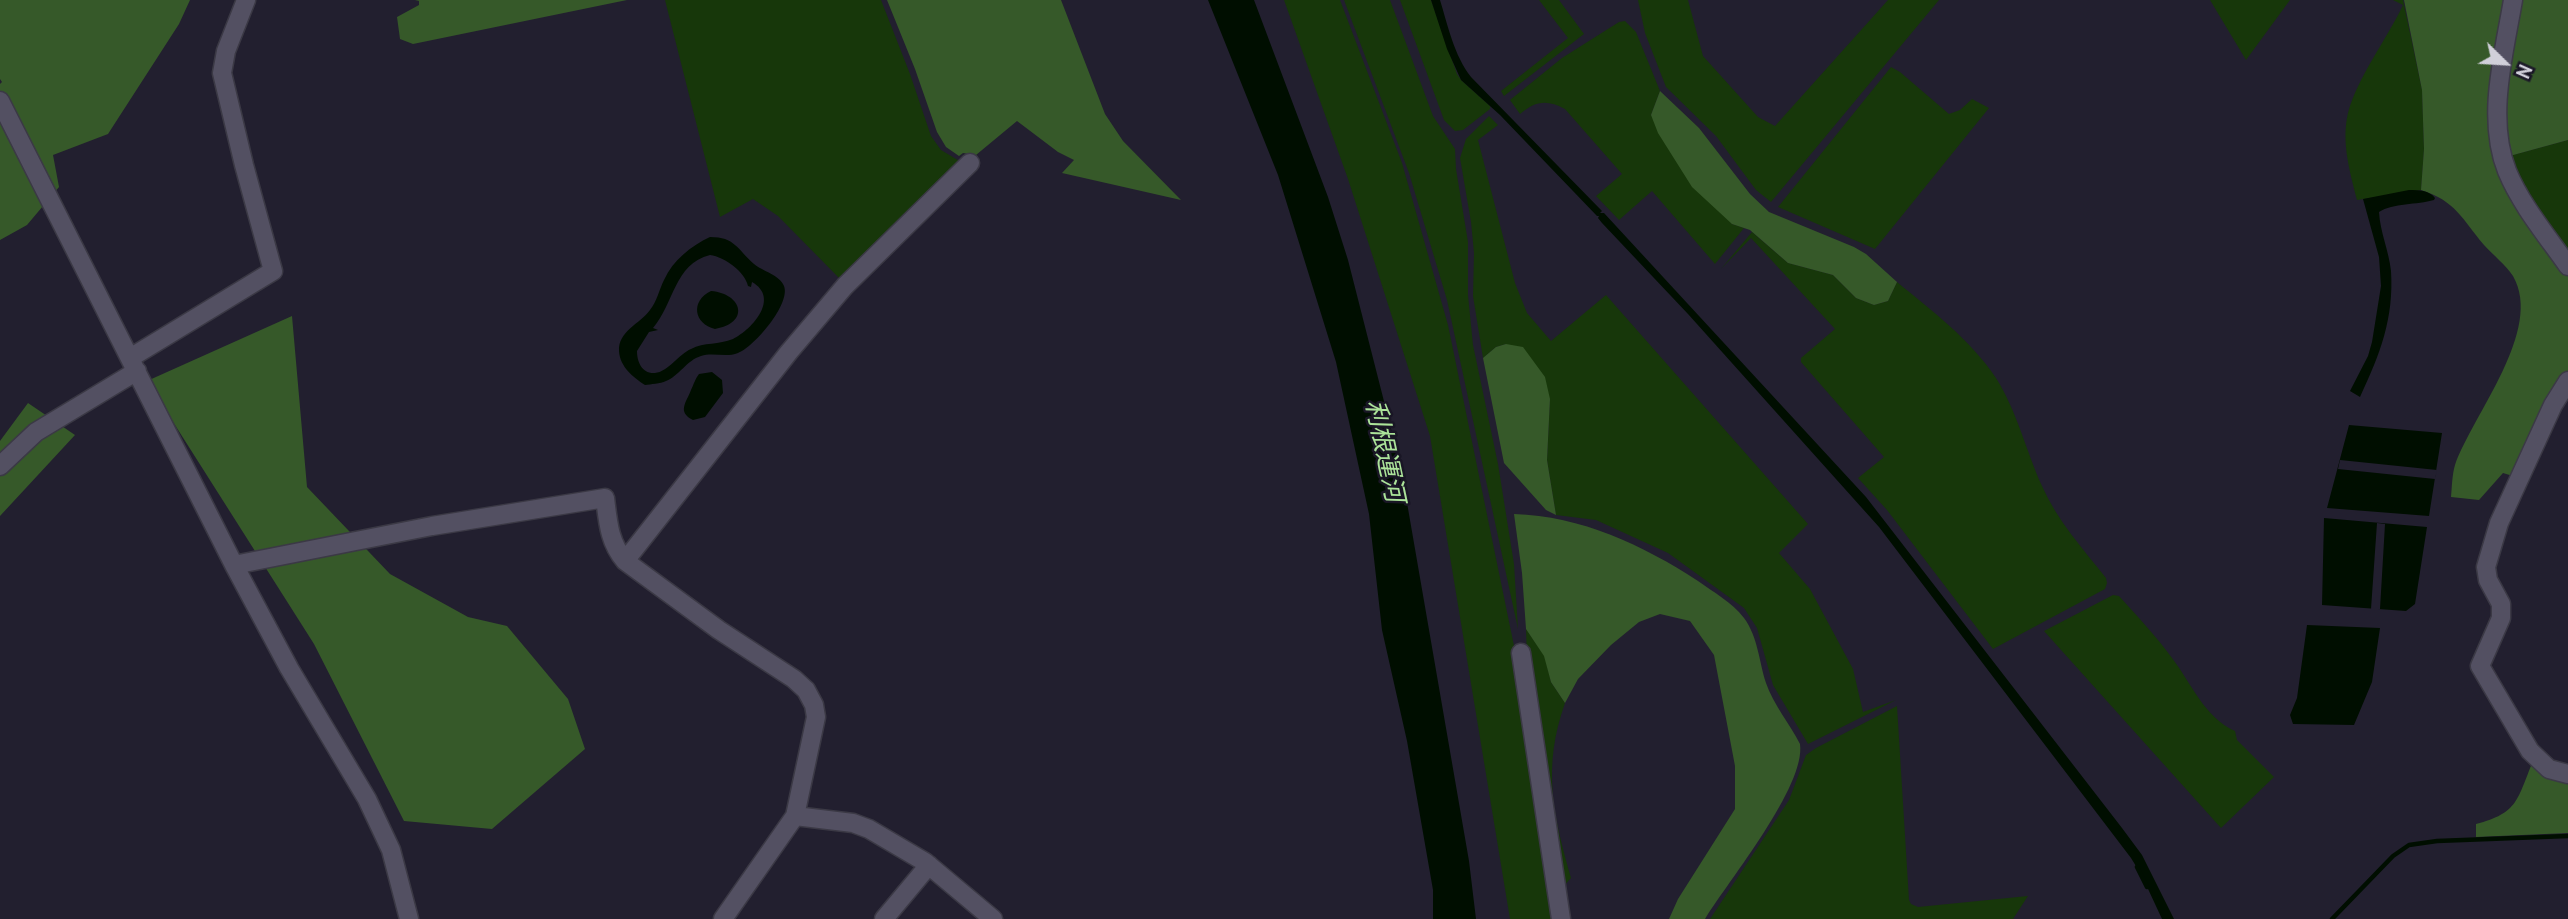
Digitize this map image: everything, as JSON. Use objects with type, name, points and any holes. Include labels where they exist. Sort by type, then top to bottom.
[{"type":"street","points":[[0,466],[36,432],[274,271],[222,73],[226,51],[246,0]]},
{"type":"street","points":[[2513,0],[2498,92],[2498,139],[2507,170],[2524,203],[2568,266]]},
{"type":"street","points":[[0,101],[234,565],[289,668],[367,799],[391,850],[409,919]]},
{"type":"street","points":[[625,561],[837,295],[970,163]]},
{"type":"street","points":[[2568,381],[2553,405],[2499,523],[2486,568],[2488,580],[2501,604],[2501,618],[2480,666],[2530,751],[2549,769],[2568,774]]},
{"type":"street","points":[[234,565],[432,526],[605,498],[609,534],[615,550],[625,561],[719,631],[794,679],[806,690],[814,705],[816,717],[796,816],[723,919]]},
{"type":"street","points":[[1521,653],[1561,919]]},
{"type":"street","points":[[796,816],[853,823],[869,829],[929,865],[993,919]]},
{"type":"street","points":[[884,919],[929,865]]},
{"type":"green space","points":[[0,0],[190,0],[179,24],[108,134],[53,155],[59,187],[27,225],[0,240],[2,82]]},
{"type":"green space","points":[[415,0],[627,0],[413,44],[400,39],[397,17],[419,5],[419,1]]},
{"type":"green space","points":[[665,0],[881,0],[931,136],[941,150],[963,163],[841,280],[778,216],[753,199],[720,217]]},
{"type":"green space","points":[[887,0],[1061,0],[1105,114],[1123,141],[1181,200],[1062,173],[1074,160],[1058,152],[1017,121],[976,155],[963,153],[959,156],[946,147],[937,132]]},
{"type":"green space","points":[[1284,0],[1340,0],[1402,163],[1448,325],[1520,675],[1554,919],[1510,919],[1430,436],[1348,179]]},
{"type":"green space","points":[[1344,0],[1390,0],[1433,116],[1455,149],[1468,242],[1468,295],[1473,345],[1498,464],[1514,564],[1518,629],[1447,300],[1409,173]]},
{"type":"green space","points":[[1400,0],[1431,0],[1457,74],[1490,106],[1490,109],[1463,130],[1455,131],[1444,120]]},
{"type":"green space","points":[[1539,0],[1559,0],[1584,34],[1504,96],[1501,91],[1568,38]]},
{"type":"green space","points":[[1638,0],[1688,0],[1703,56],[1758,117],[1775,126],[1888,0],[1939,0],[1771,202],[1756,190],[1716,136],[1666,87],[1645,33]]},
{"type":"green space","points":[[2210,0],[2290,0],[2246,60]]},
{"type":"green space","points":[[2393,0],[2403,0],[2422,90],[2424,149],[2421,190],[2357,200],[2349,168],[2346,124],[2358,86],[2403,5]]},
{"type":"green space","points":[[2404,0],[2510,0],[2497,137],[2568,271],[2568,371],[2555,390],[2516,477],[2503,473],[2479,500],[2451,497],[2454,469],[2513,346],[2520,321],[2520,298],[2513,276],[2451,205],[2421,190],[2424,149],[2422,90]]},
{"type":"green space","points":[[2515,0],[2568,0],[2568,140],[2506,157],[2501,88]]},
{"type":"green space","points":[[1625,21],[1636,32],[1660,91],[1651,115],[1732,224],[1744,228],[1715,264],[1652,191],[1619,220],[1596,196],[1622,174],[1565,109],[1541,103],[1520,114],[1510,100],[1562,58],[1619,22]]},
{"type":"green space","points":[[1891,67],[1949,114],[1960,110],[1972,99],[1989,108],[1875,249],[1778,207]]},
{"type":"green space","points":[[1660,91],[1699,128],[1750,194],[1769,212],[1854,247],[1866,254],[1897,282],[1888,301],[1874,305],[1856,298],[1833,275],[1788,263],[1750,230],[1732,224],[1692,187],[1658,133],[1651,115]]},
{"type":"green space","points":[[1489,116],[1498,125],[1478,140],[1515,283],[1527,313],[1551,341],[1606,295],[1808,524],[1779,553],[1810,589],[1853,669],[1863,712],[1896,700],[1808,744],[1773,685],[1757,628],[1744,608],[1668,553],[1596,520],[1556,515],[1547,460],[1550,399],[1506,344],[1496,347],[1483,358],[1473,296],[1474,253],[1471,222],[1460,158],[1466,139]]},
{"type":"green space","points":[[2568,140],[2568,262],[2506,157]]},
{"type":"green space","points":[[1752,232],[1788,263],[1833,275],[1856,298],[1874,305],[1888,301],[1897,282],[1962,338],[1996,378],[2016,417],[2048,499],[2071,534],[2106,578],[2105,589],[1993,649],[1887,510],[1858,478],[1884,457],[1801,362],[1801,358],[1835,329],[1751,238],[1721,269]]},
{"type":"green space","points":[[292,316],[307,487],[390,574],[468,617],[507,626],[568,699],[585,749],[492,829],[404,821],[314,644],[147,381]]},
{"type":"green space","points":[[1506,344],[1523,347],[1545,377],[1550,399],[1547,460],[1556,515],[1546,510],[1504,463],[1483,358],[1496,347]]},
{"type":"green space","points":[[28,403],[75,435],[0,516],[0,441]]},
{"type":"green space","points":[[1514,514],[1563,520],[1633,545],[1698,581],[1739,612],[1749,625],[1769,691],[1800,744],[1799,762],[1779,808],[1705,919],[1669,919],[1678,899],[1735,809],[1735,766],[1714,655],[1690,621],[1660,614],[1639,622],[1611,645],[1578,679],[1565,703],[1551,682],[1544,656],[1526,629]]},
{"type":"green space","points":[[2113,595],[2119,596],[2160,642],[2207,709],[2235,731],[2237,740],[2274,777],[2221,828],[2044,631]]},
{"type":"green space","points":[[1526,629],[1545,656],[1551,682],[1565,703],[1558,727],[1552,770],[1555,812],[1571,878],[1563,887],[1527,658]]},
{"type":"green space","points":[[1897,706],[1911,904],[1918,907],[2028,896],[2013,919],[1710,919],[1789,800],[1806,755]]},
{"type":"green space","points":[[2533,761],[2568,777],[2568,833],[2476,837],[2476,824],[2501,815],[2515,803]]},
{"type":"water","name":"利根運河","points":[[1208,0],[1254,0],[1328,197],[1348,260],[1401,468],[1469,861],[1476,919],[1433,919],[1433,890],[1407,741],[1382,630],[1369,514],[1336,362],[1278,175]]},
{"type":"water","points":[[1431,0],[1440,0],[1456,50],[1471,77],[1602,211],[1600,213],[1604,213],[1866,497],[2142,855],[2174,919],[2162,919],[2131,858],[1879,527],[1688,314],[1602,223],[1599,216],[1500,115],[1461,80],[1447,49]]},
{"type":"water","points":[[2409,190],[2427,192],[2435,198],[2379,212],[2391,271],[2390,305],[2384,336],[2360,397],[2350,391],[2368,356],[2381,286],[2379,257],[2363,199]]},
{"type":"water","points":[[710,237],[725,239],[754,264],[779,279],[785,294],[782,303],[770,324],[745,349],[733,354],[701,356],[691,361],[671,379],[645,385],[632,375],[622,362],[619,351],[622,338],[650,310],[672,266],[689,249]],"holes":[[[710,255],[739,271],[748,286],[751,287],[752,282],[760,289],[764,296],[760,313],[748,328],[733,339],[696,347],[660,372],[647,372],[639,363],[637,351],[649,332],[658,330],[653,328],[689,267]]]},
{"type":"water","points":[[711,291],[730,297],[738,309],[734,321],[715,329],[703,322],[697,312],[700,300]]},
{"type":"water","points":[[712,372],[722,380],[723,393],[705,417],[693,420],[685,414],[685,403],[699,374]]},
{"type":"water","points":[[2349,425],[2442,433],[2429,516],[2327,508]]},
{"type":"water","points":[[2324,518],[2427,527],[2415,604],[2406,611],[2322,605]]},
{"type":"water","points":[[2307,625],[2380,628],[2372,682],[2354,725],[2293,724],[2290,715],[2297,698]]},
{"type":"pier","points":[[2340,460],[2437,470],[2435,479],[2338,469]]},
{"type":"pier","points":[[2377,523],[2385,524],[2380,609],[2371,609]]},
{"type":"waterway","points":[[2332,919],[2393,856],[2409,845],[2437,841],[2568,836]]},
{"type":"waterway","points":[[2137,867],[2147,887]]}]
